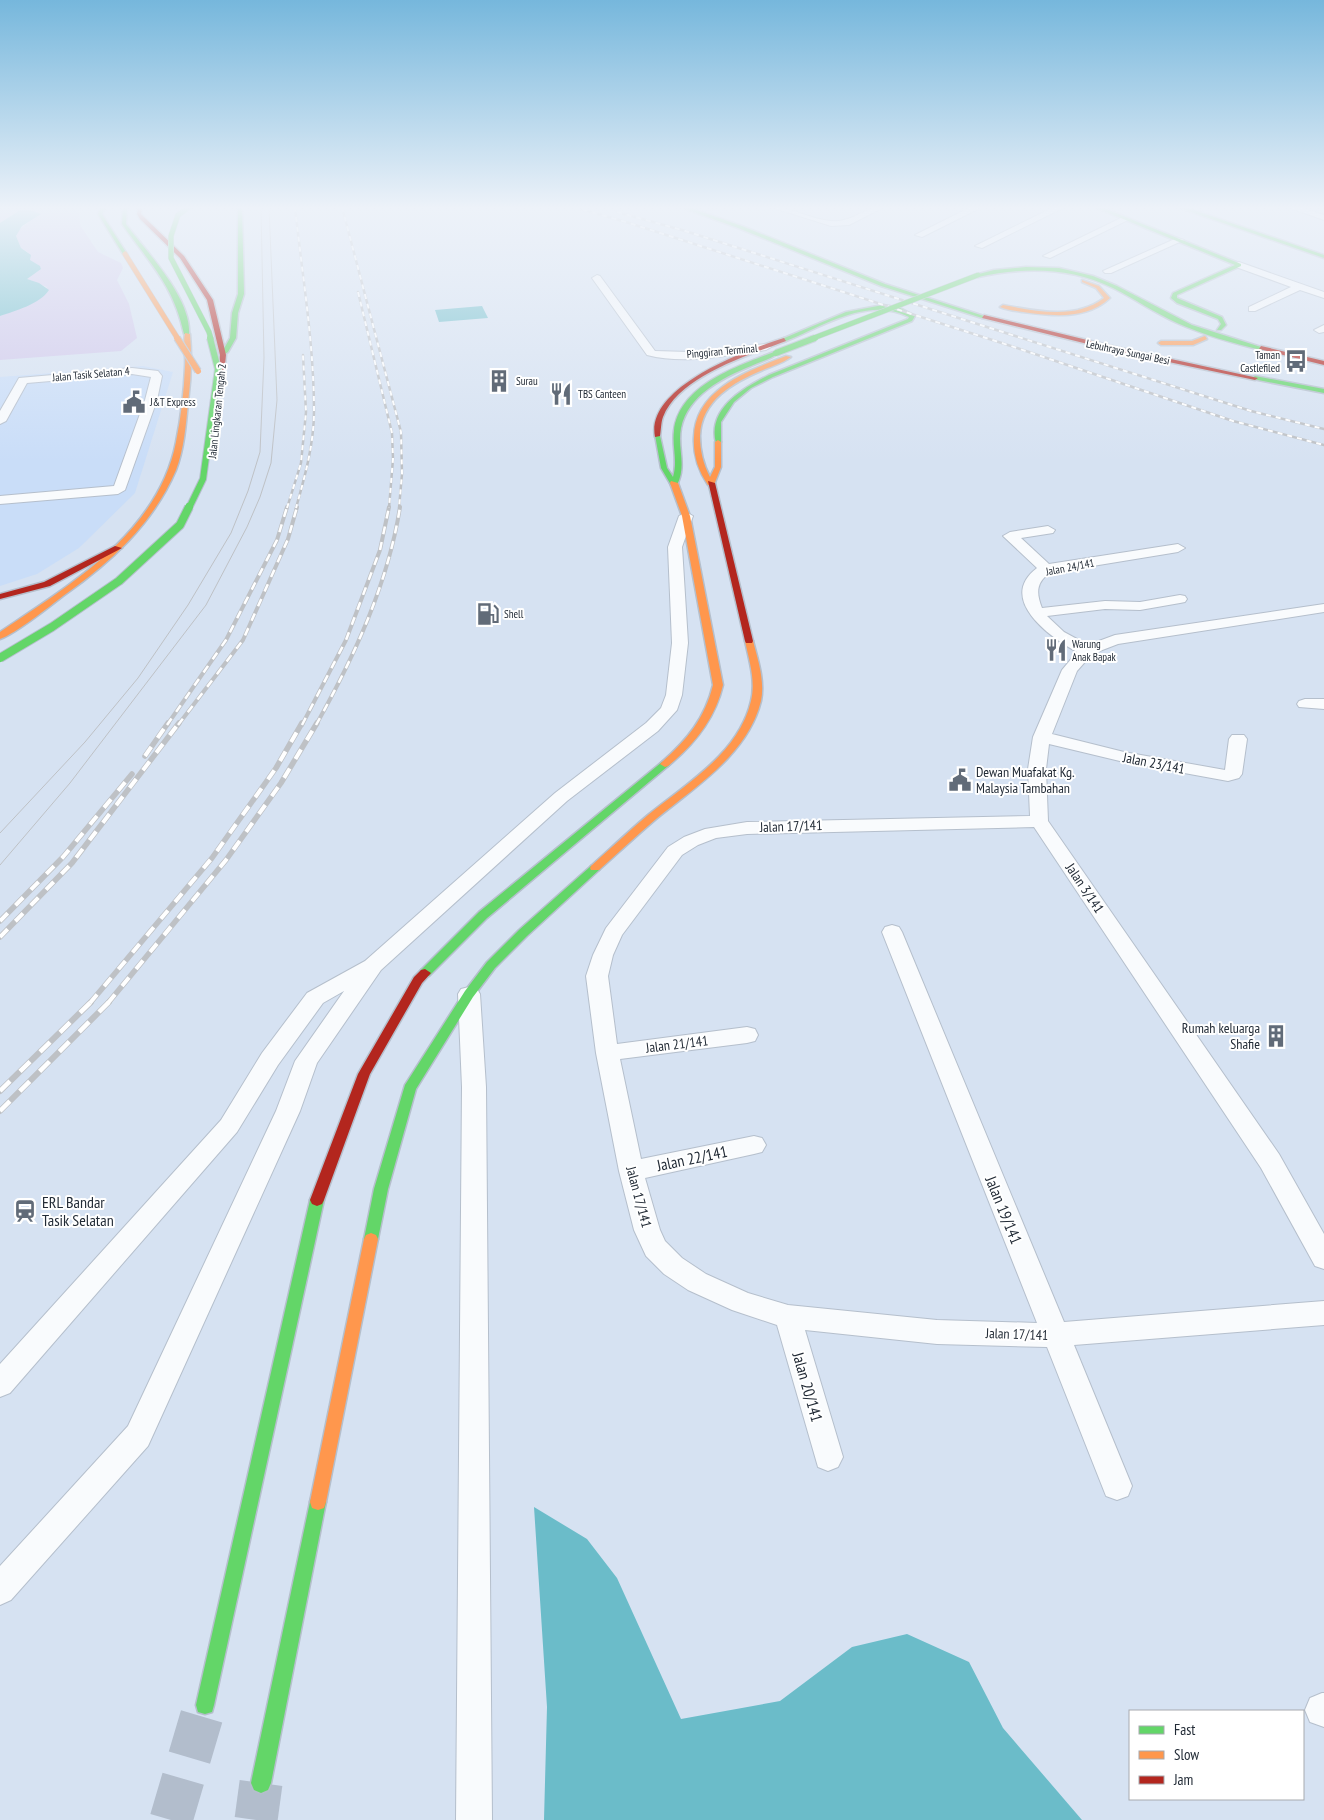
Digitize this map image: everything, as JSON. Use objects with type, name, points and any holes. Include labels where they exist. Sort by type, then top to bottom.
[{"type":"main road","points":[[149,292],[198,371],[192,440]]},
{"type":"main road","points":[[0,636],[73,587],[118,548],[146,518],[163,491],[172,468],[184,414],[190,364],[188,336],[175,292]]},
{"type":"main road","points":[[0,658],[52,627],[119,581],[180,525],[203,479],[218,369],[209,332],[188,292]]},
{"type":"main road","name":"Jalan Lingkaran Tengah 2","points":[[0,666],[50,636],[122,582],[159,550],[188,513],[211,465],[216,440],[223,355],[210,300],[205,292]]},
{"type":"main road","points":[[223,355],[233,338],[235,313],[242,292]]},
{"type":"main road","points":[[864,309],[870,296],[867,292]]},
{"type":"main road","name":"Lebuhraya Sungai Besi","points":[[903,292],[1057,336],[1169,361],[1324,391]]},
{"type":"main road","name":"Lebuhraya Sungai Besi","points":[[934,292],[1033,319],[1082,328]]},
{"type":"main road","points":[[205,1706],[316,1203],[364,1074],[418,980],[483,915],[669,761],[690,741],[707,720],[716,700],[718,685],[686,516],[674,484],[664,472],[657,435],[659,416],[676,393],[700,377],[771,350],[939,292]]},
{"type":"main road","points":[[261,1783],[381,1189],[410,1088],[469,994],[492,965],[524,933],[652,817],[699,781],[722,758],[747,726],[756,703],[758,687],[754,661],[711,483],[700,469],[695,428],[700,412],[712,398],[730,384],[788,357],[946,292]]},
{"type":"main road","points":[[959,300],[1039,312],[1071,312],[1103,304],[1107,298],[1103,292]]},
{"type":"main road","points":[[1123,292],[1182,323],[1324,363]]},
{"type":"main road","points":[[1180,292],[1175,294],[1174,298],[1179,302],[1220,318],[1224,324],[1220,330]]},
{"type":"main road","points":[[674,484],[681,472],[677,427],[685,410],[699,393],[716,380],[771,350],[864,309],[887,308],[908,312],[912,316],[910,320],[902,324],[771,376],[743,392],[732,401],[718,422],[718,467],[711,483]]},
{"type":"main road","points":[[960,321],[1057,336]]},
{"type":"main road","points":[[902,324],[922,322]]},
{"type":"main road","name":"Lebuhraya Sungai Besi","points":[[1156,342],[1204,348],[1186,347],[1156,342]]},
{"type":"main road","points":[[1169,361],[1208,360],[1204,348]]},
{"type":"main road","points":[[1244,364],[1239,366],[1240,369],[1258,378]]},
{"type":"main road","points":[[0,648],[105,580],[147,539]]},
{"type":"main road","points":[[0,597],[41,587],[59,580],[118,548]]},
{"type":"street","name":"Pinggiran Terminal","points":[[607,292],[651,354],[678,356],[771,350]]},
{"type":"street","points":[[1252,309],[1288,292]]},
{"type":"street","name":"Pinggiran Terminal","points":[[678,356],[699,358],[705,362],[706,367],[700,377]]},
{"type":"street","name":"Jalan Tasik Selatan 4","points":[[0,422],[23,380],[132,371],[154,373],[157,376],[151,400],[121,487],[118,490],[0,500]]},
{"type":"street","points":[[0,1384],[229,1126],[270,1058],[315,998],[372,966],[561,797],[652,727],[668,710],[674,695],[680,643],[675,547],[686,516]]},
{"type":"street","points":[[1046,569],[1010,536],[1048,530]]},
{"type":"street","name":"Jalan 24/141","points":[[1087,651],[1050,628],[1038,613],[1030,591],[1032,582],[1038,575],[1046,569],[1178,548]]},
{"type":"street","points":[[1038,613],[1105,605],[1140,606],[1180,599]]},
{"type":"street","points":[[1040,821],[1037,769],[1042,737],[1070,670],[1087,651],[1116,640],[1324,608]]},
{"type":"street","points":[[1305,704],[1324,704]]},
{"type":"street","name":"Jalan 23/141","points":[[1042,737],[1124,757],[1228,776],[1233,774],[1238,739]]},
{"type":"street","name":"Jalan 17/141","points":[[1040,821],[748,828],[712,833],[691,841],[675,851],[613,933],[603,955],[597,976],[607,1054],[630,1171],[647,1230],[655,1248],[672,1266],[697,1282],[741,1302],[788,1316],[937,1332],[1054,1336],[1324,1313]]},
{"type":"street","name":"Jalan 3/141","points":[[1040,821],[1270,1161],[1324,1258]]},
{"type":"street","name":"Jalan 19/141","points":[[892,932],[1054,1336],[1117,1486]]},
{"type":"street","points":[[0,1589],[138,1436],[288,1111],[306,1061],[372,966]]},
{"type":"street","points":[[469,994],[474,1087],[474,1820]]},
{"type":"street","name":"Jalan 21/141","points":[[607,1054],[747,1035]]},
{"type":"street","name":"Jalan 22/141","points":[[630,1171],[754,1145]]},
{"type":"street","name":"Jalan 20/141","points":[[788,1316],[828,1457]]},
{"type":"shaded area","points":[[0,292],[47,292],[33,303],[0,316]]},
{"type":"shaded area","points":[[45,292],[123,292],[129,304],[137,338],[121,351],[0,360],[0,316],[42,297]]},
{"type":"shaded area","points":[[482,306],[488,318],[439,322],[435,310]]},
{"type":"shaded area","points":[[143,366],[173,372],[135,493],[79,548],[37,574],[0,586],[0,377]]},
{"type":"shaded area","points":[[534,1507],[587,1539],[617,1578],[681,1719],[780,1701],[852,1647],[907,1634],[969,1662],[1003,1728],[1082,1820],[544,1820],[547,1707]]},
{"type":"tunnel","points":[[171,1820],[205,1705]]},
{"type":"tunnel","points":[[256,1820],[261,1783]]},
{"type":"tram line","points":[[0,833],[85,742],[138,678],[188,605],[231,533],[248,491],[260,452],[264,358],[263,292]]},
{"type":"tram line","points":[[0,865],[70,783],[206,605],[247,527],[260,497],[271,463],[277,400],[273,292]]},
{"type":"railway","points":[[296,508],[306,472],[314,423],[310,334],[305,292]]},
{"type":"railway","points":[[358,292],[392,433],[393,459],[389,508]]},
{"type":"railway","points":[[364,292],[401,432],[402,474],[399,508]]},
{"type":"railway","points":[[843,292],[1233,421],[1324,445]]},
{"type":"railway","points":[[877,292],[1251,411],[1324,429]]},
{"type":"railway","points":[[287,508],[301,463],[306,412],[303,355]]},
{"type":"railway","points":[[167,725],[226,640],[277,540],[287,507]]},
{"type":"railway","points":[[178,725],[243,640],[288,539],[297,507]]},
{"type":"railway","points":[[302,725],[346,640],[380,550],[389,507]]},
{"type":"railway","points":[[316,725],[368,619],[387,564],[395,536],[400,507]]},
{"type":"railway","points":[[145,756],[168,723]]},
{"type":"railway","points":[[0,937],[72,863],[179,723]]},
{"type":"railway","points":[[90,1003],[212,858],[276,768],[302,723]]},
{"type":"railway","points":[[108,1003],[226,860],[281,783],[317,723]]},
{"type":"railway","points":[[0,921],[63,857],[132,774]]},
{"type":"railway","points":[[0,1091],[90,1003]]},
{"type":"railway","points":[[0,1111],[108,1003]]},
{"type":"traffic: fast","points":[[173,292],[183,315],[187,334]]},
{"type":"traffic: fast","points":[[0,658],[52,627],[119,581],[180,525],[203,479],[218,369],[209,332],[188,292]]},
{"type":"traffic: fast","points":[[225,352],[233,338],[235,313],[241,292]]},
{"type":"traffic: fast","points":[[905,292],[984,317]]},
{"type":"traffic: fast","points":[[776,353],[934,292]]},
{"type":"traffic: fast","points":[[1125,292],[1171,318],[1190,326],[1220,337],[1261,348]]},
{"type":"traffic: fast","points":[[1180,292],[1175,294],[1174,298],[1179,302],[1220,318],[1224,324],[1219,329]]},
{"type":"traffic: fast","points":[[718,442],[718,422],[732,401],[749,387],[771,376],[910,320],[912,316],[898,309],[883,307],[866,309],[848,313],[784,340]]},
{"type":"traffic: fast","points":[[657,436],[664,468],[674,483],[679,469],[677,430],[681,415],[689,403],[701,391],[731,372],[776,353]]},
{"type":"traffic: fast","points":[[1255,378],[1324,391]]},
{"type":"traffic: fast","points":[[425,973],[483,915],[665,764]]},
{"type":"traffic: fast","points":[[371,1239],[381,1189],[410,1088],[469,994],[491,965],[523,933],[595,868]]},
{"type":"traffic: fast","points":[[205,1705],[317,1200]]},
{"type":"traffic: fast","points":[[261,1783],[318,1502]]},
{"type":"traffic: slow","points":[[149,292],[198,371]]},
{"type":"traffic: slow","points":[[1003,307],[1043,313],[1072,313],[1097,305],[1107,298],[1103,292]]},
{"type":"traffic: slow","points":[[0,636],[50,602],[99,565],[141,522],[158,497],[172,470],[180,442],[188,374],[187,334]]},
{"type":"traffic: slow","points":[[1161,343],[1193,343],[1205,338]]},
{"type":"traffic: slow","points":[[718,442],[718,467],[711,483],[701,465],[697,444],[697,426],[703,411],[712,398],[725,387],[756,370],[788,357]]},
{"type":"traffic: slow","points":[[665,764],[692,739],[699,729],[711,709],[718,685],[686,516],[674,483]]},
{"type":"traffic: slow","points":[[595,868],[644,824],[713,767],[741,736],[750,719],[757,694],[756,671],[749,641]]},
{"type":"traffic: slow","points":[[318,1502],[371,1239]]},
{"type":"traffic: jam","points":[[205,292],[210,300],[223,355],[220,393]]},
{"type":"traffic: jam","points":[[984,317],[1116,349],[1255,378]]},
{"type":"traffic: jam","points":[[657,436],[660,417],[670,401],[685,386],[726,363],[784,340]]},
{"type":"traffic: jam","points":[[1261,348],[1324,363]]},
{"type":"traffic: jam","points":[[711,483],[749,641]]},
{"type":"traffic: jam","points":[[0,597],[47,584],[118,548]]},
{"type":"traffic: jam","points":[[317,1200],[364,1074],[418,980],[425,973]]},
{"type":"place","name":"Taman Castlefiled","points":[[1296,361]]},
{"type":"place","name":"Surau","points":[[499,381]]},
{"type":"place","name":"TBS Canteen","points":[[561,394]]},
{"type":"place","name":"J&T Express","points":[[134,402]]},
{"type":"place","name":"Shell","points":[[488,614]]},
{"type":"place","name":"Warung Anak Bapak","points":[[1056,650]]},
{"type":"place","name":"Dewan Muafakat Kg. Malaysia Tambahan","points":[[960,780]]},
{"type":"place","name":"Rumah keluarga Shafie","points":[[1276,1036]]},
{"type":"place","name":"ERL Bandar Tasik Selatan","points":[[25,1211]]}]
